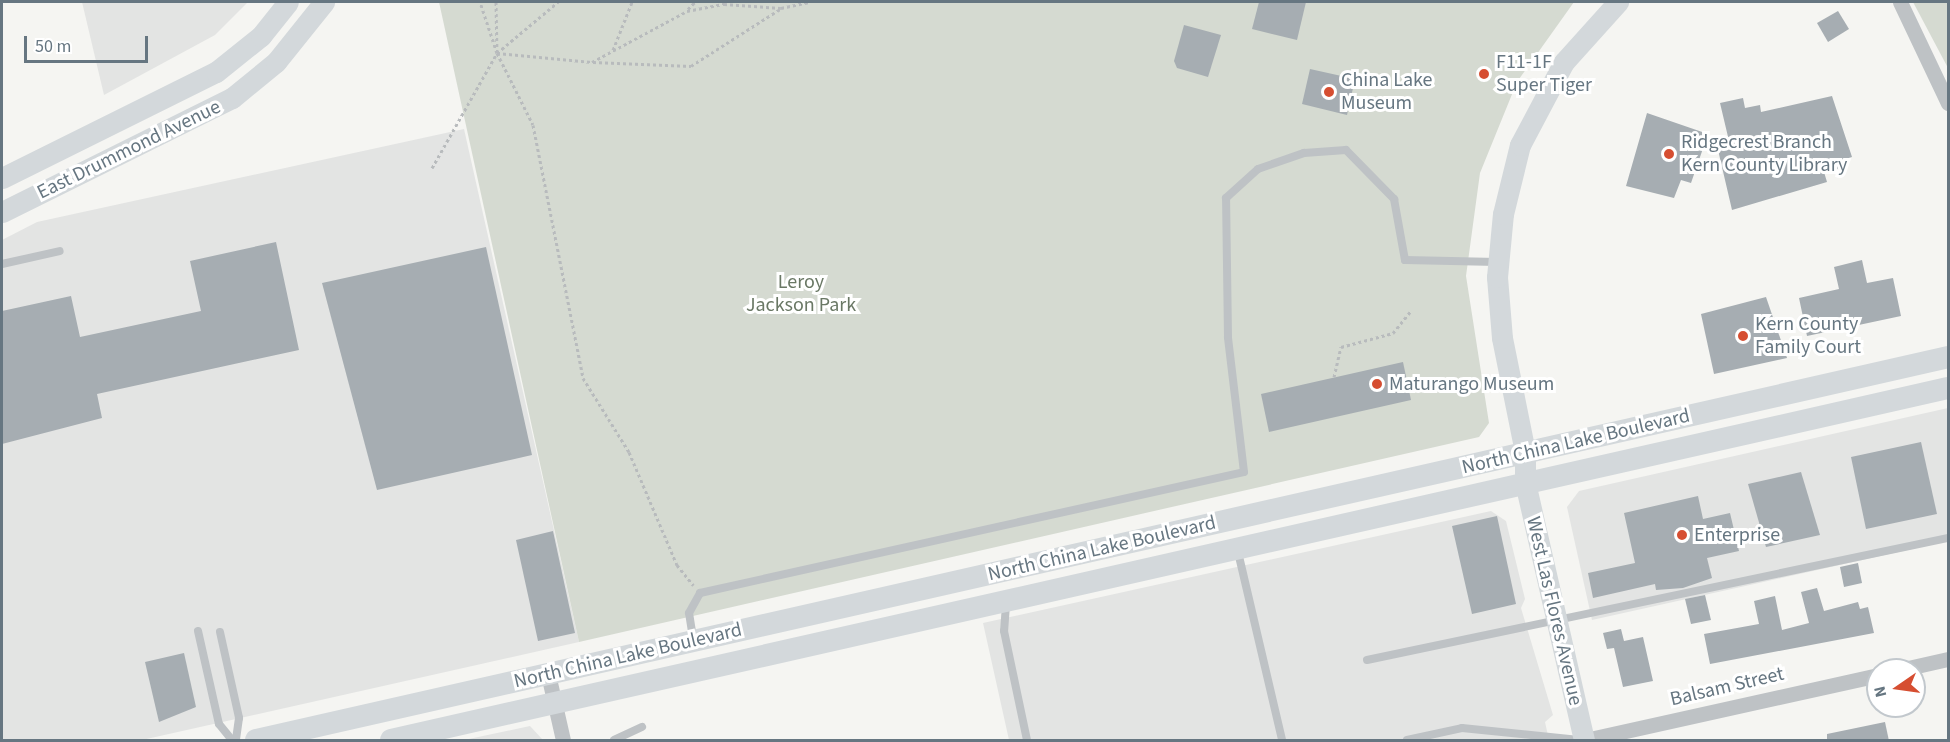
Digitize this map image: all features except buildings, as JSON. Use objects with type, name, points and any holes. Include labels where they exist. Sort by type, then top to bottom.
[{"type":"main road","name":"North China Lake Boulevard","points":[[256,741],[1948,357]]},
{"type":"main road","name":"North China Lake Boulevard","points":[[392,741],[431,736],[554,704],[1525,482],[1948,388]]},
{"type":"main road","points":[[1006,601],[1013,583],[1101,565],[1139,542]]},
{"type":"street","name":"East Drummond Avenue","points":[[2,177],[216,72],[261,36],[288,2]]},
{"type":"street","name":"East Drummond Avenue","points":[[2,212],[232,98],[276,62],[324,2]]},
{"type":"street","name":"West Las Flores Avenue","points":[[1583,741],[1525,482],[1525,452],[1502,338],[1498,262],[1503,214],[1520,145],[1564,62],[1618,2]]},
{"type":"street","points":[[1900,2],[1948,103]]},
{"type":"street","points":[[1926,664],[1948,659]]},
{"type":"street","points":[[548,674],[563,741]]},
{"type":"street","name":"Balsam Street","points":[[1583,741],[1866,678]]},
{"type":"lane","points":[[694,641],[689,614],[700,593],[1244,472],[1228,337],[1226,198],[1258,169],[1304,153],[1346,150],[1394,200],[1405,260],[1498,262]]},
{"type":"lane","points":[[2,264],[60,251]]},
{"type":"lane","points":[[1367,660],[1557,622],[1948,538]]},
{"type":"lane","points":[[1237,549],[1282,741]]},
{"type":"lane","points":[[1006,601],[1004,631],[1027,741]]},
{"type":"lane","points":[[198,631],[219,723],[234,741]]},
{"type":"lane","points":[[219,632],[239,718],[234,741]]},
{"type":"lane","points":[[614,741],[642,727]]},
{"type":"lane","points":[[1407,741],[1462,728],[1523,739],[1583,741]]},
{"type":"path","points":[[480,2],[497,53],[533,125],[583,378],[629,452],[677,566],[700,593]]},
{"type":"path","points":[[496,2],[497,53]]},
{"type":"path","points":[[432,168],[497,53],[558,2]]},
{"type":"path","points":[[613,51],[632,2]]},
{"type":"path","points":[[687,11],[695,2]]},
{"type":"path","points":[[592,62],[687,11],[724,4],[781,8],[809,2]]},
{"type":"path","points":[[497,53],[592,62],[692,66],[781,8]]},
{"type":"path","points":[[1334,377],[1341,347],[1393,333],[1411,311]]},
{"type":"shaded area","points":[[82,2],[248,2],[215,35],[104,95]]},
{"type":"shaded area","points":[[464,129],[579,642],[142,740],[2,740],[2,240],[37,222]]},
{"type":"shaded area","points":[[1948,408],[1948,541],[1592,620],[1567,507],[1579,491]]},
{"type":"shaded area","points":[[1491,511],[1506,521],[1525,599],[1521,608],[1553,715],[1545,722],[1549,740],[1009,740],[983,623]]},
{"type":"shaded area","points":[[530,726],[543,740],[464,740]]},
{"type":"green space","name":"Leroy Jackson Park","points":[[439,2],[1574,2],[1517,82],[1480,173],[1466,276],[1489,423],[1479,437],[579,642]]},
{"type":"green space","points":[[1913,2],[1948,2],[1948,68]]},
{"type":"place","name":"F11-1F Super Tiger","points":[[1484,74]]},
{"type":"place","name":"China Lake Museum","points":[[1329,92]]},
{"type":"place","name":"Ridgecrest Branch Kern County Library","points":[[1669,154]]},
{"type":"place","name":"Kern County Family Court","points":[[1743,336]]},
{"type":"place","name":"Maturango Museum","points":[[1377,384]]},
{"type":"place","name":"Enterprise","points":[[1682,535]]}]
